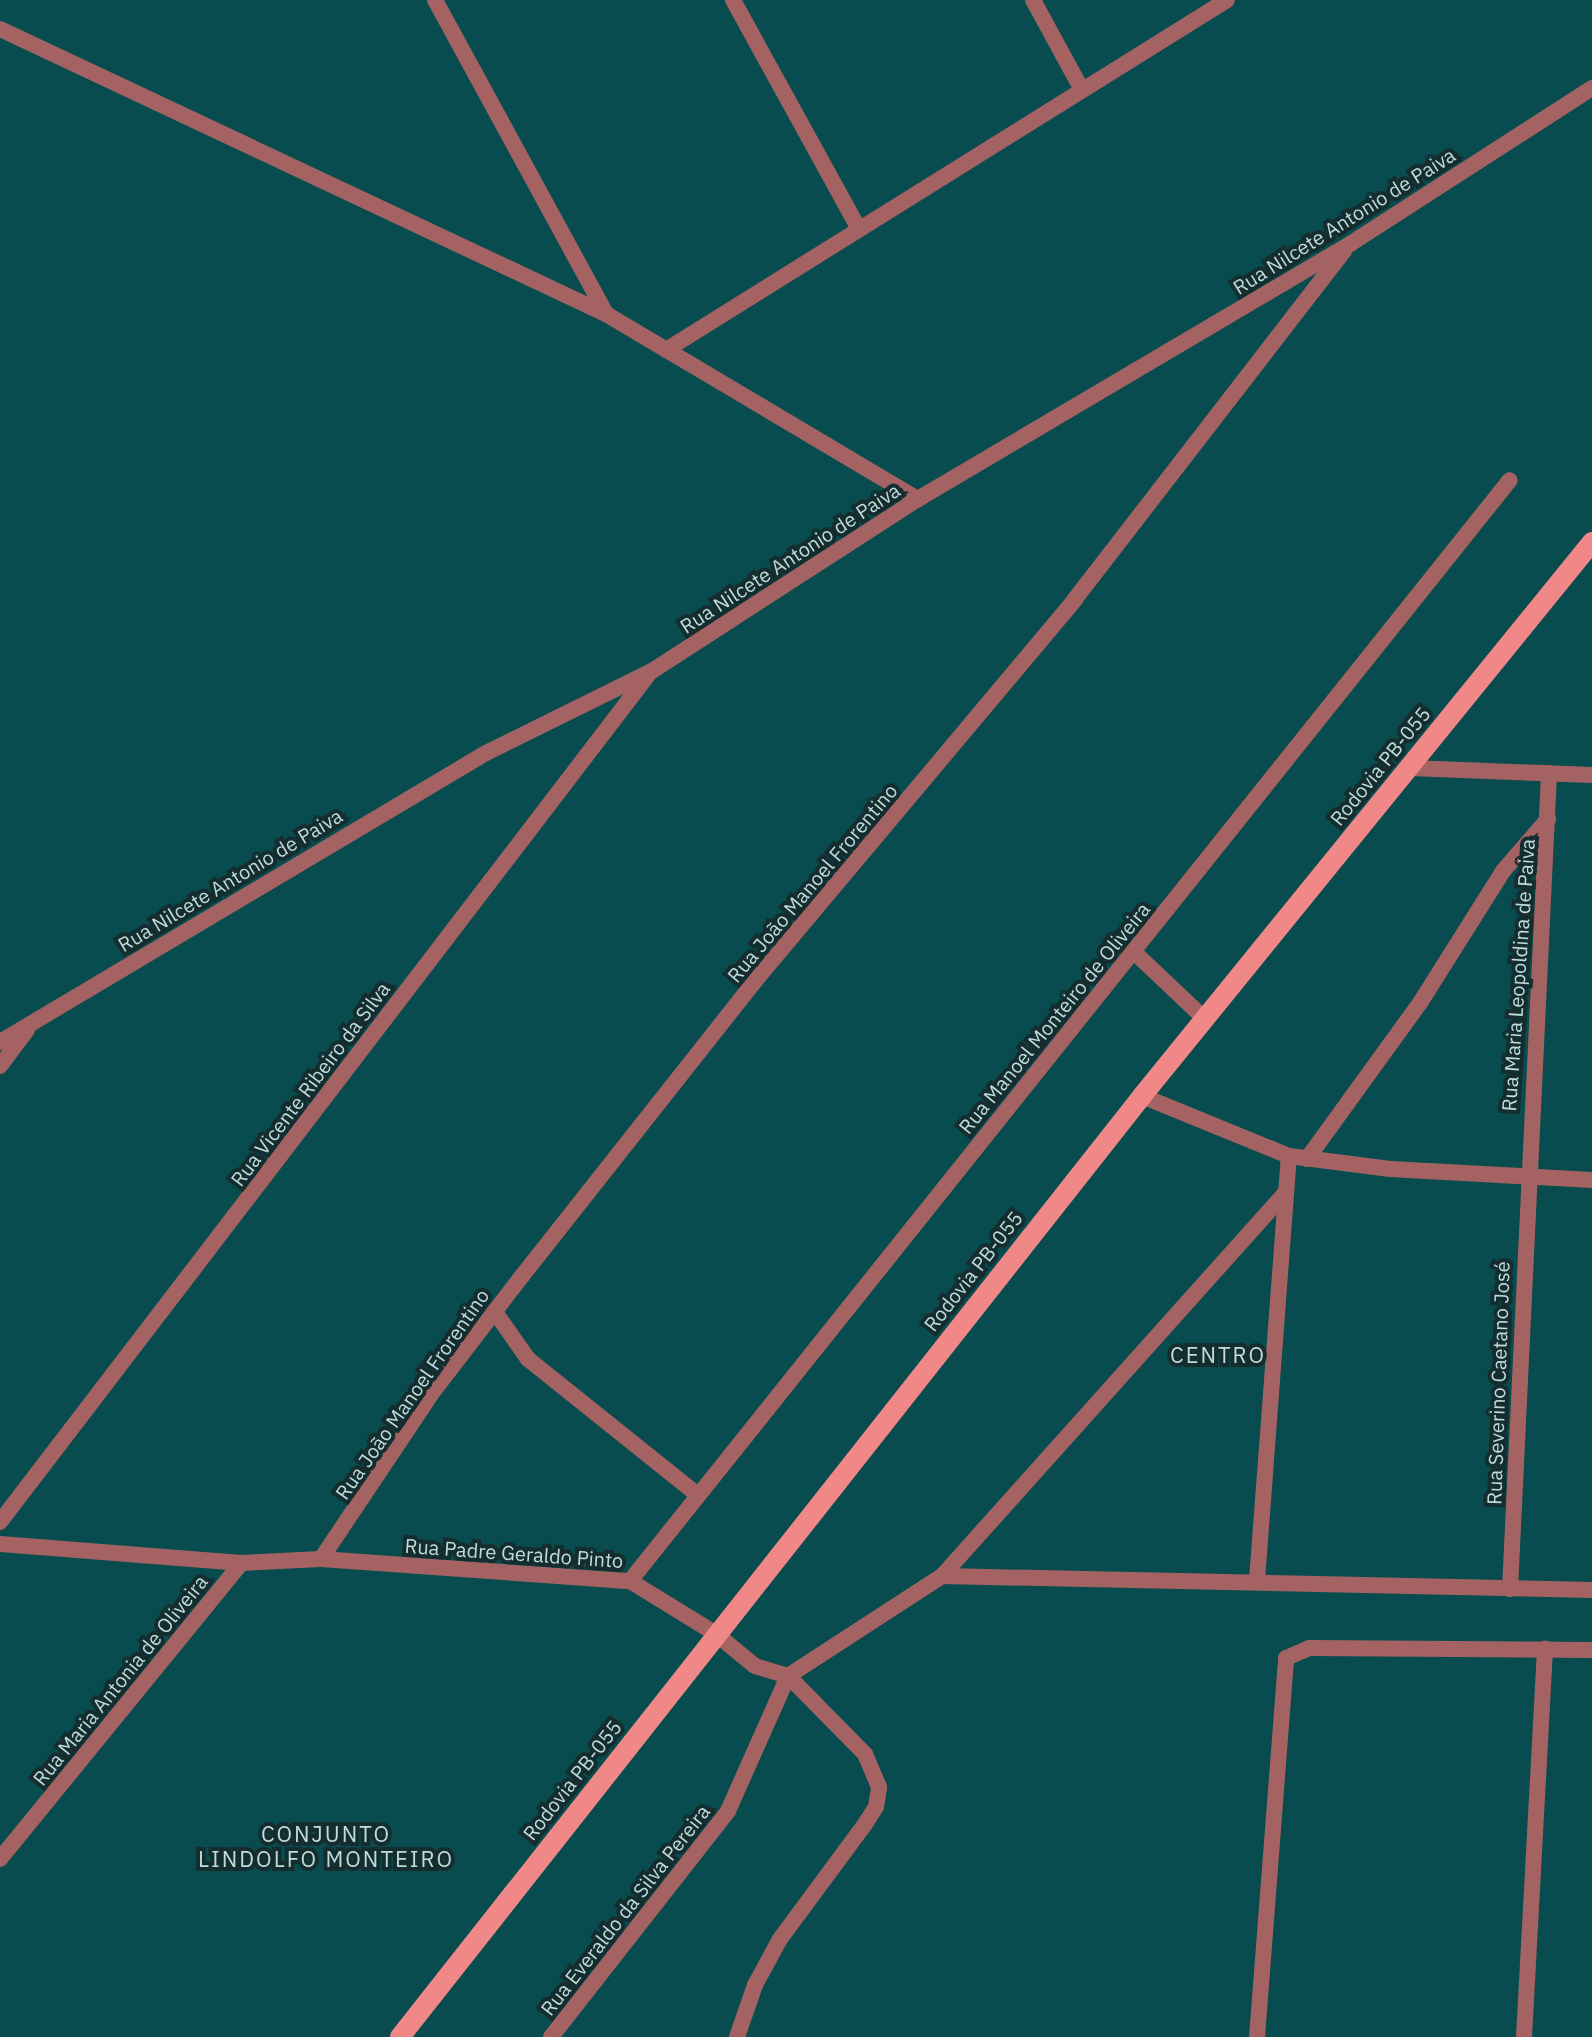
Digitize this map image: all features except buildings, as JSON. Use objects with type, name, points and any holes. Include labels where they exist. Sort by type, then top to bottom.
[{"type":"main road","name":"Rodovia PB-055","points":[[400,2037],[1142,1096],[1592,542]]},
{"type":"street","points":[[435,0],[606,314]]},
{"type":"street","points":[[733,0],[858,227]]},
{"type":"street","points":[[1033,0],[1082,90]]},
{"type":"street","points":[[666,350],[858,227],[1227,0]]},
{"type":"street","points":[[0,29],[606,314],[918,499]]},
{"type":"street","name":"Rua Nilcete Antonio de Paiva","points":[[0,1042],[486,753],[652,671],[918,499],[1350,244],[1592,88]]},
{"type":"street","name":"Rua João Manoel Frorentino","points":[[321,1559],[435,1389],[495,1312],[755,981],[1075,599],[1350,244]]},
{"type":"street","name":"Rua Manoel Monteiro de Oliveira","points":[[630,1581],[1510,480]]},
{"type":"street","name":"Rua Vicente Ribeiro da Silva","points":[[0,1522],[652,671]]},
{"type":"street","points":[[1410,768],[1592,775]]},
{"type":"street","name":"Rua Maria Leopoldina de Paiva","points":[[1526,1179],[1549,773]]},
{"type":"street","points":[[1307,1159],[1420,1003],[1503,871],[1548,819]]},
{"type":"street","points":[[1133,951],[1205,1019]]},
{"type":"street","points":[[0,1066],[32,1022]]},
{"type":"street","points":[[1142,1096],[1289,1156],[1526,1179],[1592,1180]]},
{"type":"street","points":[[1257,1580],[1289,1156]]},
{"type":"street","name":"Rua Severino Caetano José","points":[[1510,1589],[1526,1179]]},
{"type":"street","points":[[737,2037],[755,1985],[780,1939],[865,1824],[876,1807],[879,1787],[865,1754],[788,1676],[942,1576],[1286,1192]]},
{"type":"street","points":[[495,1312],[528,1359],[698,1495]]},
{"type":"street","name":"Rua Padre Geraldo Pinto","points":[[0,1544],[241,1563],[321,1559],[630,1581],[716,1634],[755,1666],[788,1676]]},
{"type":"street","name":"Rua Maria Antonia de Oliveira","points":[[0,1859],[241,1563]]},
{"type":"street","points":[[942,1576],[1257,1580],[1592,1590]]},
{"type":"street","points":[[1524,2037],[1545,1649]]},
{"type":"street","points":[[1257,2037],[1282,1674],[1286,1658],[1295,1651],[1592,1650]]},
{"type":"street","name":"Rua Everaldo da Silva Pereira","points":[[551,2037],[728,1811],[788,1676]]},
{"type":"district","name":"CENTRO","points":[[1218,1355]]},
{"type":"district","name":"CONJUNTO LINDOLFO MONTEIRO","points":[[326,1846]]}]
